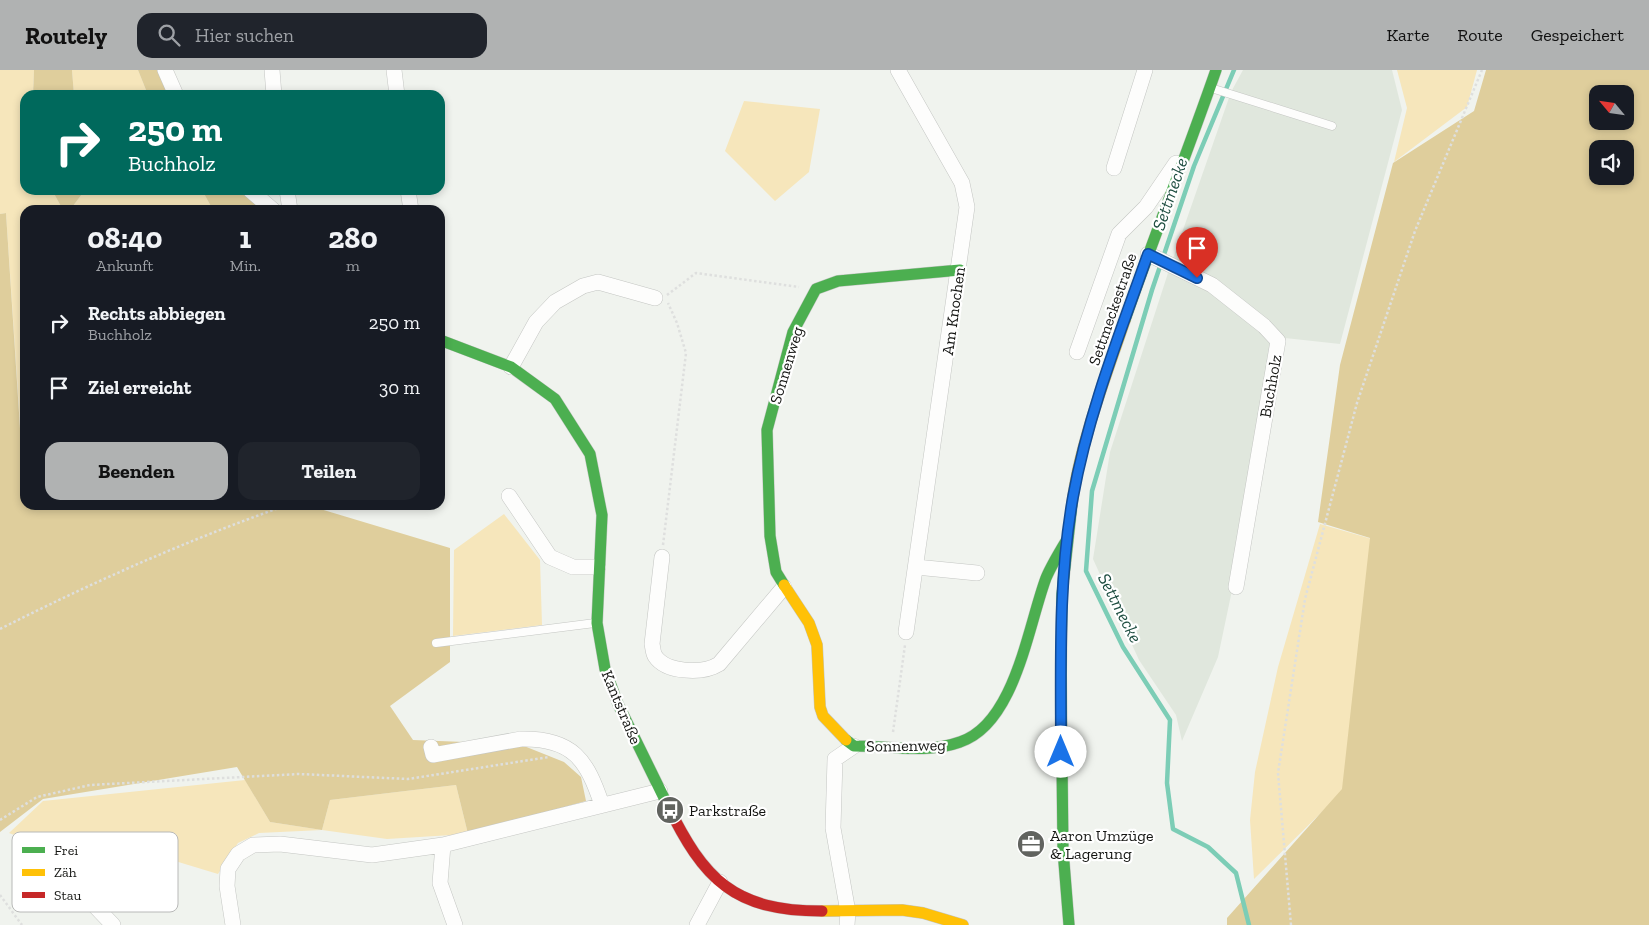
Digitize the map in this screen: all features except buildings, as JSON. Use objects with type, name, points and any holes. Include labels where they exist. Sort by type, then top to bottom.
[{"type":"street","points":[[165,70],[174,90]]},
{"type":"street","points":[[272,70],[274,90]]},
{"type":"street","points":[[394,70],[396,90]]},
{"type":"street","name":"Am Knochen","points":[[898,70],[962,183],[967,207],[960,270],[906,632]]},
{"type":"street","points":[[1114,168],[1146,70]]},
{"type":"street","name":"Settmeckestraße","points":[[1069,925],[1063,850],[1061,723],[1062,594],[1073,498],[1081,462],[1106,378],[1212,88],[1216,70]]},
{"type":"street","points":[[1078,352],[1119,234],[1146,207],[1192,139]]},
{"type":"street","points":[[256,195],[267,205]]},
{"type":"street","name":"Buchholz","points":[[1151,256],[1212,285],[1264,326],[1278,340],[1236,587]]},
{"type":"street","points":[[816,289],[838,282],[960,270]]},
{"type":"street","points":[[511,367],[536,322],[555,302],[583,286],[598,282],[655,298]]},
{"type":"street","name":"Sonnenweg","points":[[816,289],[793,332],[767,430],[770,536],[776,572],[808,623],[817,645],[820,706],[823,716],[836,732],[854,746]]},
{"type":"street","name":"Kantstraße","points":[[445,342],[511,367],[555,399],[590,454],[602,515],[598,567],[597,623],[605,670],[618,704],[684,839],[707,871],[733,892],[764,906],[847,919],[902,910],[923,913],[964,925]]},
{"type":"street","points":[[509,496],[550,557],[573,567],[598,567]]},
{"type":"street","name":"Sonnenweg","points":[[847,919],[833,828],[835,759],[854,746],[945,746],[971,738],[988,725],[1011,683],[1044,584],[1068,538]]},
{"type":"street","points":[[662,557],[652,644],[658,660],[682,669],[705,671],[718,664],[784,587]]},
{"type":"street","points":[[916,567],[976,573]]},
{"type":"street","points":[[431,747],[433,755],[521,739],[535,739],[562,745],[580,758],[587,767],[602,805]]},
{"type":"street","points":[[234,925],[227,886],[228,869],[238,854],[253,845],[280,844],[372,854],[443,845],[660,791]]},
{"type":"street","points":[[443,845],[440,883],[456,925]]},
{"type":"street","points":[[697,925],[720,882]]},
{"type":"street","points":[[101,912],[113,925]]},
{"type":"lane","points":[[1212,88],[1332,126]]},
{"type":"lane","points":[[436,643],[597,623]]},
{"type":"path","points":[[1291,925],[1278,773],[1305,599],[1357,403],[1415,231],[1482,70]]},
{"type":"path","points":[[675,290],[696,273],[816,289]]},
{"type":"path","points":[[655,298],[668,302],[686,353],[662,557]]},
{"type":"path","points":[[0,629],[156,555],[274,510]]},
{"type":"path","points":[[891,747],[906,632]]},
{"type":"path","points":[[0,820],[37,797],[90,786],[299,774],[408,779],[551,757]]},
{"type":"path","points":[[0,895],[12,911]]},
{"type":"path","points":[[12,912],[22,925]]},
{"type":"shaded area","points":[[0,70],[34,70],[33,90],[20,90],[20,195],[55,195],[60,205],[20,205],[20,424],[6,213],[0,214]]},
{"type":"shaded area","points":[[34,70],[72,70],[74,90],[33,90]]},
{"type":"shaded area","points":[[72,70],[138,70],[146,90],[74,90]]},
{"type":"shaded area","points":[[138,70],[159,70],[169,90],[146,90]]},
{"type":"shaded area","points":[[1243,70],[1392,70],[1402,110],[1340,344],[1285,338],[1218,657],[1182,741],[1176,715],[1139,660],[1093,559],[1110,452],[1168,273],[1231,92]]},
{"type":"shaded area","points":[[1397,70],[1477,70],[1467,107],[1394,162],[1407,108]]},
{"type":"shaded area","points":[[1486,70],[1649,70],[1649,925],[1227,925],[1227,918],[1342,789],[1370,538],[1318,522],[1340,365],[1393,163],[1474,111]]},
{"type":"shaded area","points":[[744,101],[820,109],[809,172],[775,201],[725,151]]},
{"type":"shaded area","points":[[55,195],[81,195],[74,205],[60,205]]},
{"type":"shaded area","points":[[81,195],[205,195],[210,205],[74,205]]},
{"type":"shaded area","points":[[205,195],[249,195],[260,205],[210,205]]},
{"type":"shaded area","points":[[6,213],[20,428],[20,510],[324,510],[450,548],[450,662],[390,706],[413,740],[519,744],[564,762],[581,777],[586,801],[468,834],[456,785],[330,800],[322,830],[270,822],[237,767],[43,799],[0,832],[0,214]]},
{"type":"shaded area","points":[[504,514],[540,560],[542,625],[453,636],[454,550]]},
{"type":"shaded area","points":[[1320,524],[1372,539],[1344,790],[1254,879],[1250,820],[1255,772],[1278,667]]},
{"type":"shaded area","points":[[245,780],[270,822],[322,830],[259,833],[238,843],[218,874],[178,862],[178,832],[9,833],[43,801]]},
{"type":"shaded area","points":[[456,785],[468,834],[387,839],[322,830],[330,800]]},
{"type":"waterway","name":"Settmecke","points":[[1234,70],[1194,166],[1152,290],[1092,491],[1086,571],[1123,647],[1170,720],[1167,783],[1173,829],[1208,847],[1236,873],[1249,925]]},
{"type":"traffic: fast","points":[[1125,320],[1216,70]]},
{"type":"traffic: fast","points":[[784,585],[776,572],[770,536],[767,430],[793,332],[816,289],[838,281],[960,270]]},
{"type":"traffic: fast","points":[[445,342],[511,367],[555,399],[590,454],[602,515],[597,623],[605,669],[618,704],[667,804]]},
{"type":"traffic: fast","points":[[1069,925],[1063,850],[1061,674],[1062,594],[1072,504]]},
{"type":"traffic: fast","points":[[846,740],[854,746],[921,749],[947,746],[960,742],[979,732],[994,716],[1007,695],[1017,671],[1046,578],[1068,538]]},
{"type":"traffic: slow","points":[[1072,504],[1087,435],[1125,320]]},
{"type":"traffic: slow","points":[[784,585],[809,623],[817,645],[820,707],[823,716],[846,740]]},
{"type":"traffic: slow","points":[[822,911],[902,910],[923,913],[963,925]]},
{"type":"traffic: jam","points":[[667,804],[694,853],[725,886],[744,897],[766,905],[792,910],[822,911]]},
{"type":"place","name":"Parkstraße","points":[[670,810]]},
{"type":"place","name":"Aaron Umzüge & Lagerung","points":[[1031,844]]},
{"type":"route","points":[[1061,752],[1062,594],[1073,498],[1081,462],[1106,378],[1148,254],[1197,278]]}]
